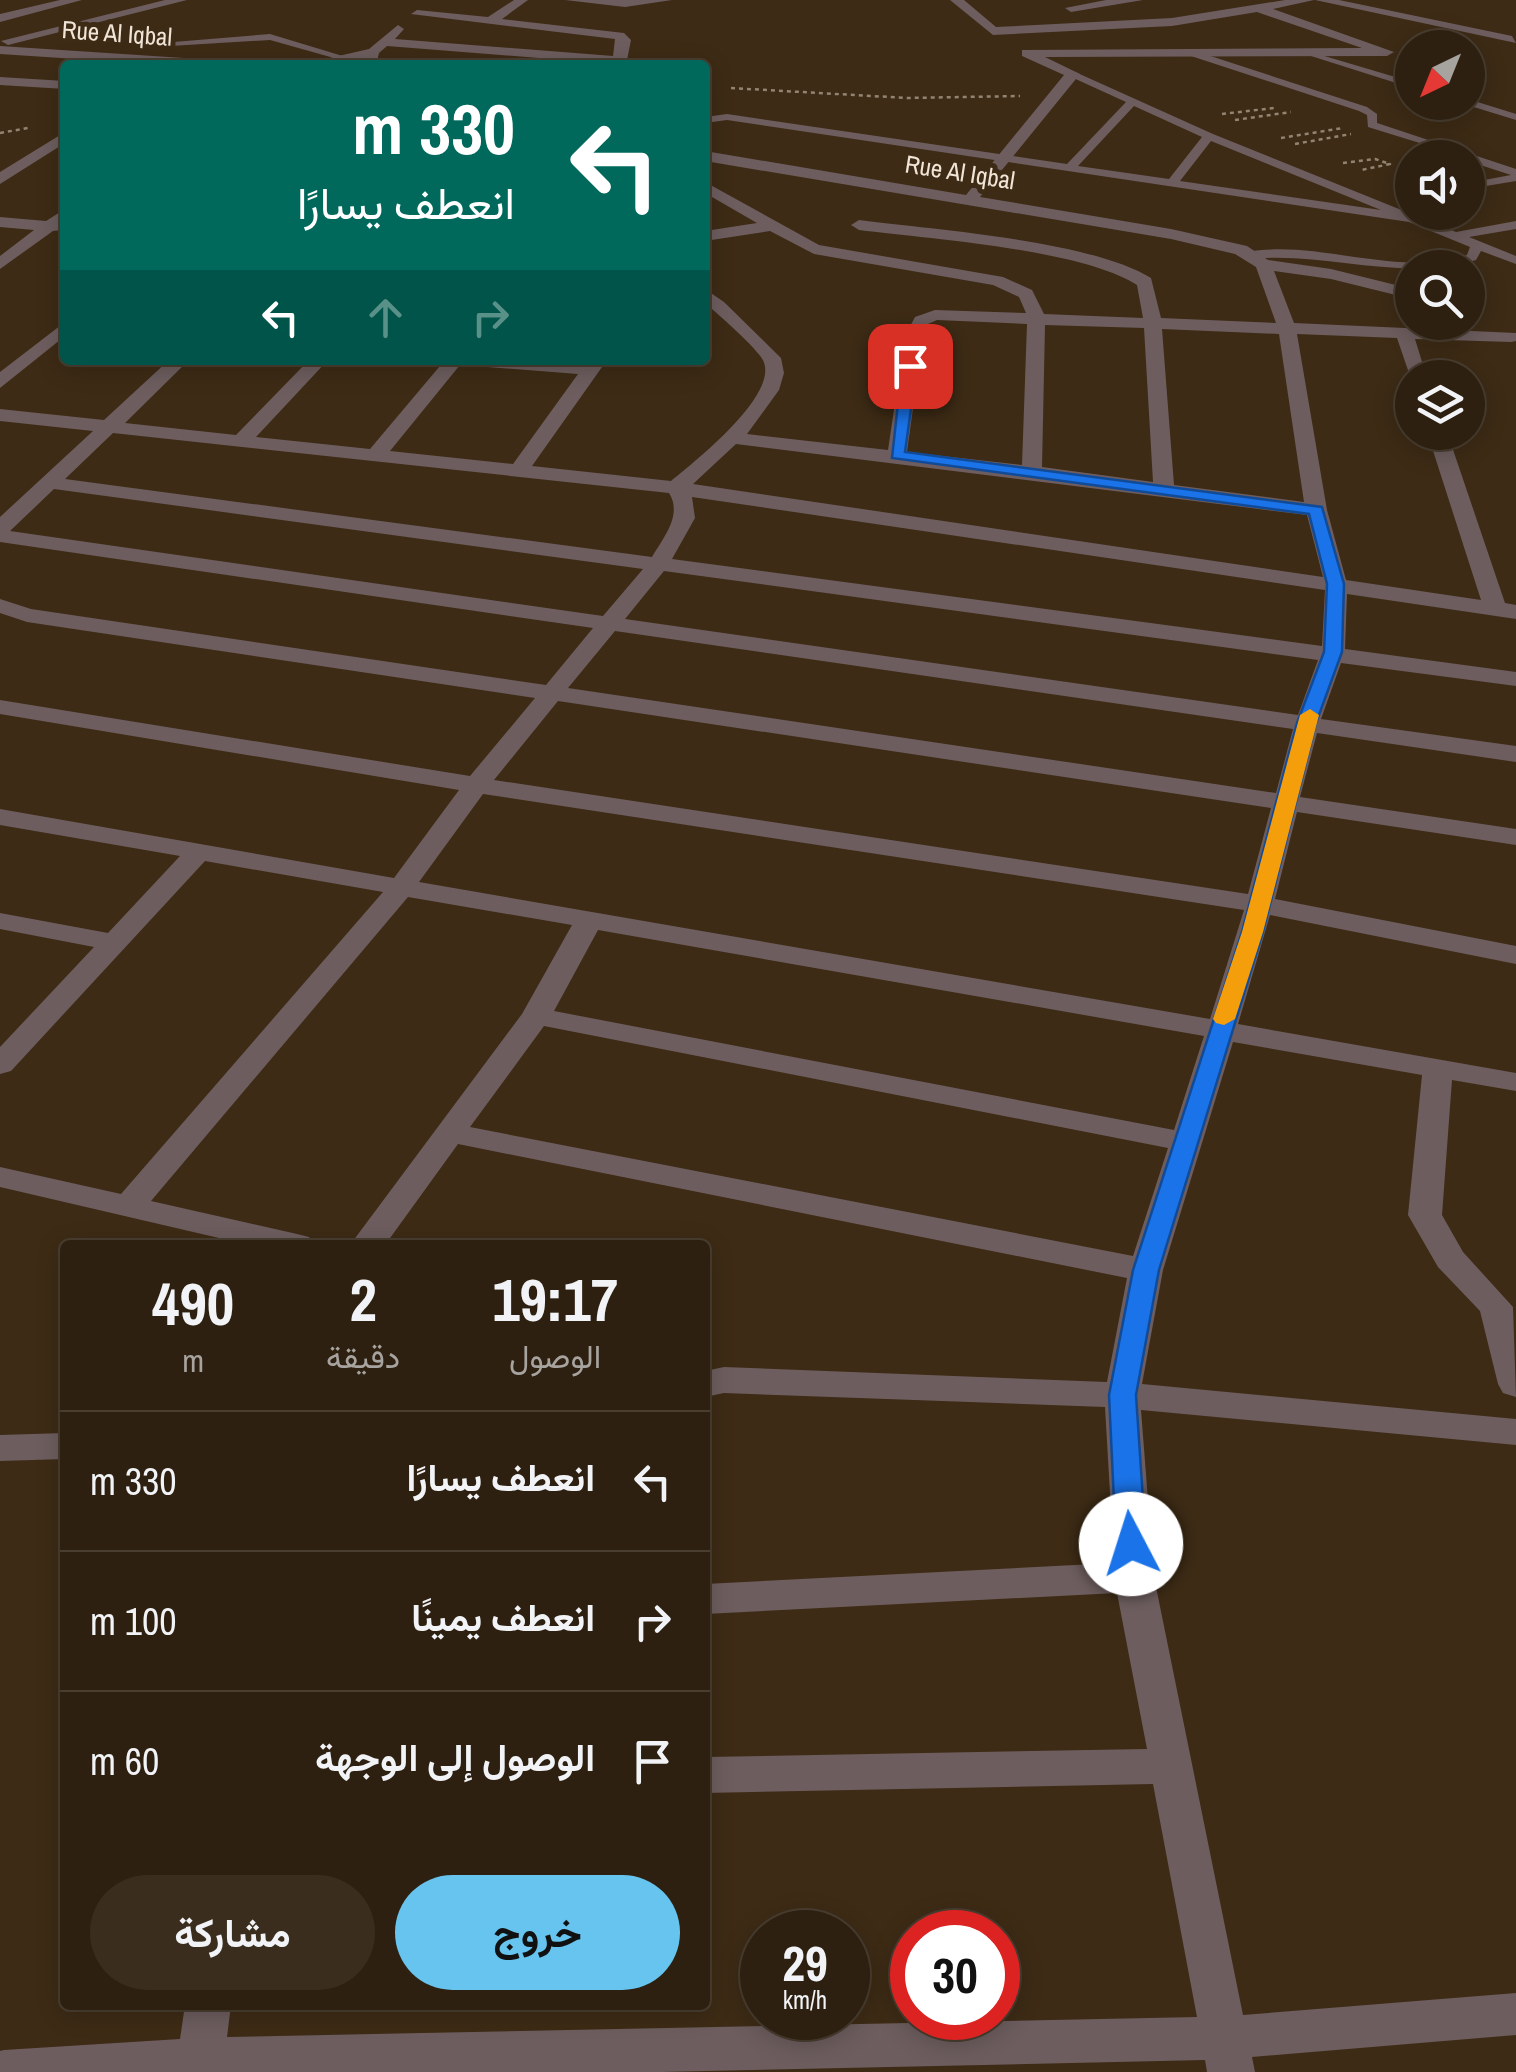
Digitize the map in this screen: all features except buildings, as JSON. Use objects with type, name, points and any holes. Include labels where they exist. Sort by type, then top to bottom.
[{"type":"street","points":[[0,18],[76,0]]},
{"type":"street","points":[[0,46],[181,0]]},
{"type":"street","points":[[325,60],[341,56],[371,58],[430,0]]},
{"type":"street","points":[[490,21],[522,0]]},
{"type":"street","points":[[571,0],[666,0]]},
{"type":"street","points":[[956,0],[1027,53],[1074,74],[1051,96],[971,199]]},
{"type":"street","points":[[1050,10],[1137,0]]},
{"type":"street","points":[[993,31],[1215,18],[1308,0]]},
{"type":"street","points":[[1322,0],[1512,40]]},
{"type":"street","points":[[1027,53],[1387,52],[1262,10]]},
{"type":"street","points":[[971,12],[992,12]]},
{"type":"street","points":[[417,14],[620,36],[624,40],[619,60]]},
{"type":"street","points":[[1215,18],[1234,24]]},
{"type":"street","points":[[1268,35],[1315,54]]},
{"type":"street","points":[[386,42],[585,60]]},
{"type":"street","name":"Rue Al Iqbal","points":[[0,46],[98,60]]},
{"type":"street","points":[[2,82],[60,85]]},
{"type":"street","points":[[0,179],[60,139]]},
{"type":"street","name":"Rue Al Iqbal","points":[[710,157],[876,206],[971,199],[1207,242],[1256,259],[1395,290]]},
{"type":"street","points":[[710,190],[814,249],[997,280],[1026,294],[1036,316],[1032,472]]},
{"type":"street","points":[[837,255],[876,206],[1119,267],[1144,281],[1151,320],[1164,490]]},
{"type":"street","points":[[0,222],[57,227]]},
{"type":"street","points":[[710,235],[771,226]]},
{"type":"street","points":[[0,264],[57,227]]},
{"type":"street","points":[[1228,2055],[1168,1766],[1134,1576],[1122,1444],[1122,1395],[1146,1270],[1258,904],[1307,723],[1333,652],[1336,584],[1316,510],[1286,328],[1256,259]]},
{"type":"street","points":[[676,488],[733,438],[772,385],[776,372],[772,358],[738,321],[710,299]]},
{"type":"street","points":[[897,455],[914,336],[920,320],[950,313],[1395,333]]},
{"type":"street","points":[[1485,325],[1514,343]]},
{"type":"street","points":[[0,382],[60,331]]},
{"type":"street","points":[[1481,340],[1514,343]]},
{"type":"street","points":[[0,533],[175,365]]},
{"type":"street","points":[[241,441],[314,365]]},
{"type":"street","points":[[375,456],[451,365]]},
{"type":"street","points":[[519,471],[596,365]]},
{"type":"street","points":[[0,416],[676,488],[1505,610],[1443,450]]},
{"type":"street","points":[[733,438],[897,455],[1316,510]]},
{"type":"street","points":[[52,483],[1516,679]]},
{"type":"street","points":[[128,1207],[400,888],[476,785],[660,562],[684,518],[685,502],[676,488]]},
{"type":"street","points":[[0,533],[1516,754]]},
{"type":"street","points":[[0,606],[27,616],[550,696],[1516,837]]},
{"type":"street","points":[[0,708],[1258,904],[1516,955]]},
{"type":"street","points":[[0,817],[1516,1082]]},
{"type":"street","points":[[7,1050],[117,943],[198,853]]},
{"type":"street","points":[[0,921],[117,943]]},
{"type":"street","points":[[371,1240],[536,1016],[590,922]]},
{"type":"street","points":[[536,1016],[1186,1142]]},
{"type":"street","points":[[1438,1068],[1425,1215],[1450,1259],[1506,1298],[1516,1384]]},
{"type":"street","points":[[451,1133],[1146,1270]]},
{"type":"street","points":[[0,1177],[275,1240]]},
{"type":"street","points":[[711,1378],[1122,1395],[1516,1432]]},
{"type":"street","points":[[0,1448],[60,1446]]},
{"type":"street","points":[[710,1599],[1134,1576]]},
{"type":"street","points":[[710,1775],[1168,1766]]},
{"type":"street","points":[[200,2066],[207,2010]]},
{"type":"street","points":[[4,2072],[200,2066],[1228,2055],[1516,2014]]},
{"type":"lane","points":[[154,44],[270,36],[341,56]]},
{"type":"lane","points":[[1195,54],[1363,109],[1372,114],[1372,125],[1516,175]]},
{"type":"lane","points":[[1315,54],[1395,80]]},
{"type":"lane","points":[[1074,74],[1208,136],[1395,212]]},
{"type":"lane","points":[[1068,169],[1134,100]]},
{"type":"lane","points":[[1485,107],[1516,117]]},
{"type":"lane","points":[[710,120],[728,118],[1395,216]]},
{"type":"lane","points":[[1172,184],[1208,136]]},
{"type":"lane","points":[[1485,182],[1516,175]]},
{"type":"lane","points":[[1375,204],[1394,200]]},
{"type":"lane","points":[[1456,236],[1516,226]]},
{"type":"lane","points":[[1440,230],[1516,260]]},
{"type":"lane","points":[[1256,259],[1291,250],[1432,265],[1462,261],[1472,256],[1477,245]]},
{"type":"path","points":[[731,88],[906,98],[1051,96]]},
{"type":"path","points":[[1264,108],[1291,112],[1182,124],[1264,108]]},
{"type":"path","points":[[1234,146],[1353,127]]},
{"type":"path","points":[[1248,152],[1367,132]]},
{"type":"slow traffic","points":[[1224,1019],[1252,932],[1310,715]]},
{"type":"route","points":[[910,366],[897,455],[1316,510],[1336,584],[1333,652],[1307,723],[1252,932],[1146,1270],[1122,1395],[1131,1544]]}]
